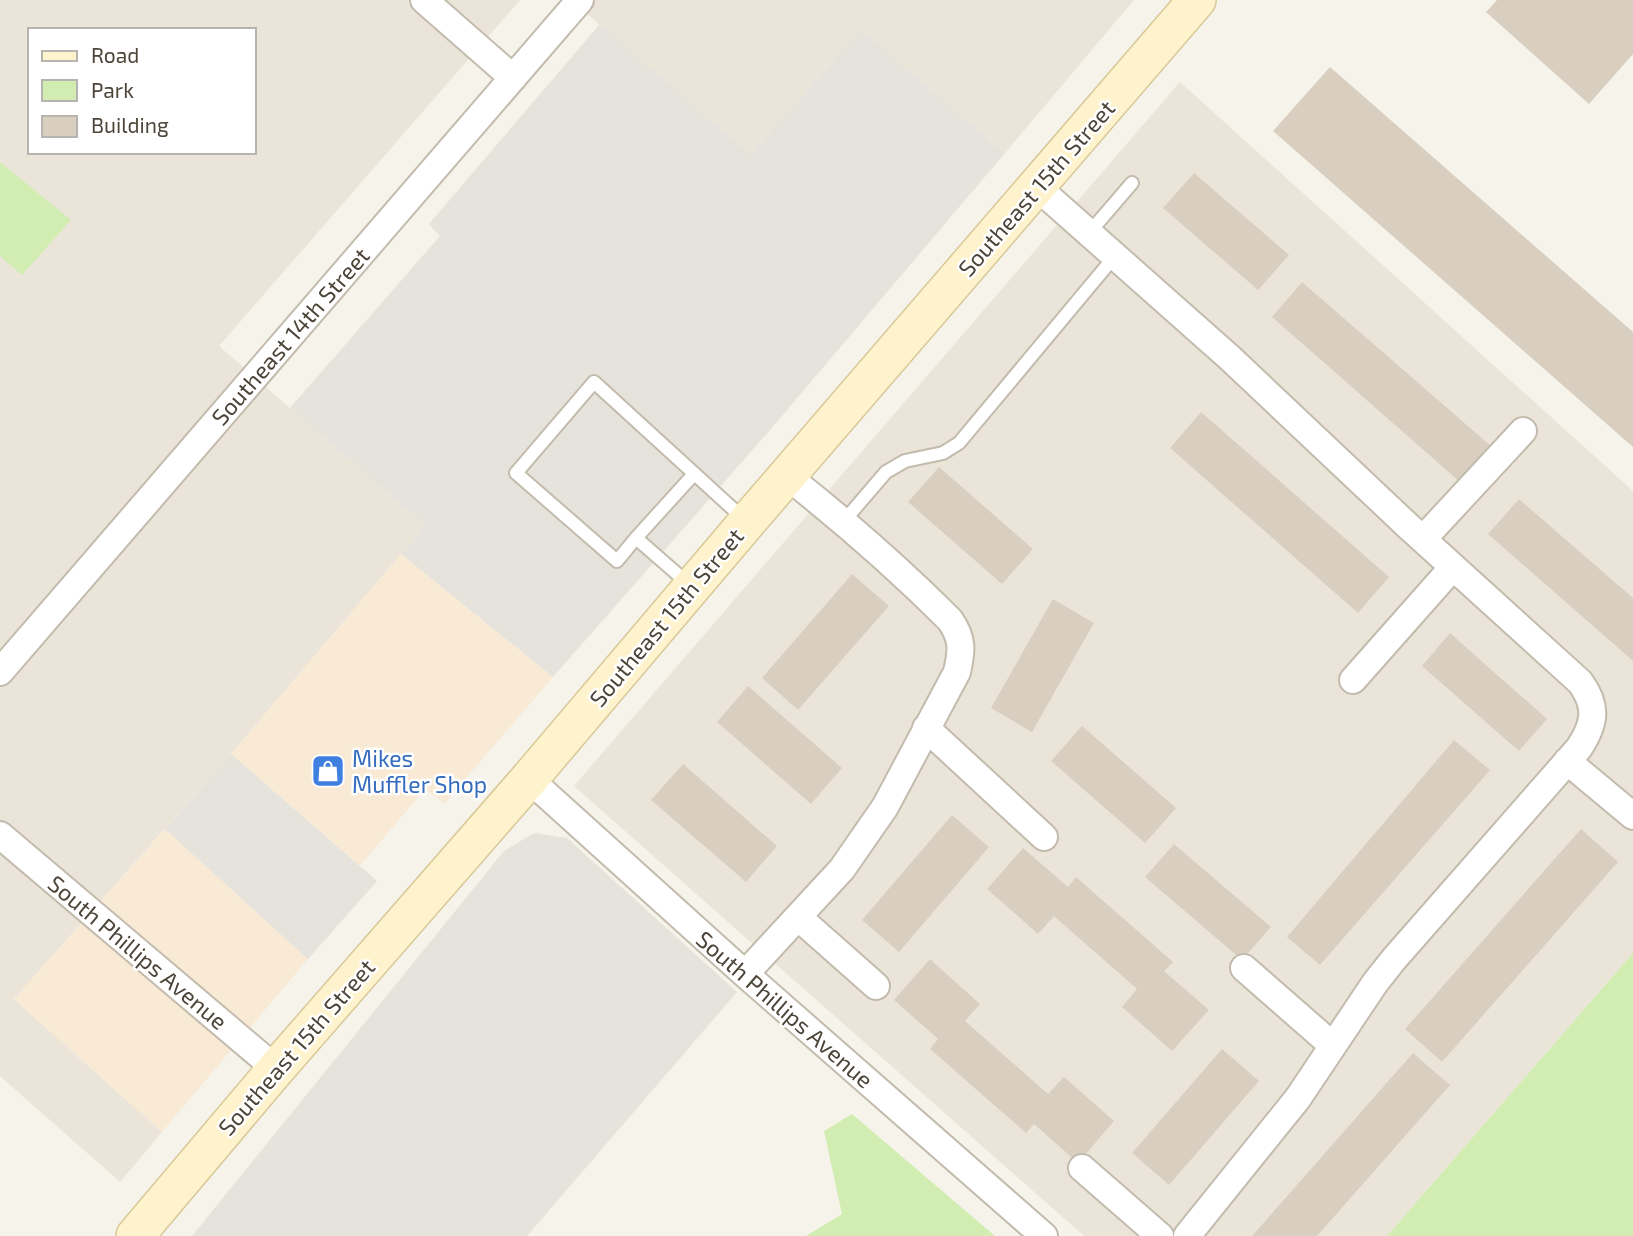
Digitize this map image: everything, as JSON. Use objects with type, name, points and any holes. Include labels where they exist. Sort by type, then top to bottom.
[{"type":"main road","name":"Southeast 15th Street","points":[[135,1236],[1197,0]]},
{"type":"street","points":[[424,0],[513,78]]},
{"type":"street","name":"Southeast 14th Street","points":[[0,672],[580,0]]},
{"type":"street","points":[[1037,187],[1230,358],[1423,540],[1580,682],[1587,691],[1593,711],[1588,734],[1394,959],[1332,1045],[1298,1098],[1187,1236]]},
{"type":"street","points":[[1423,540],[1523,431]]},
{"type":"street","points":[[746,974],[842,869],[885,807],[957,672],[961,656],[961,640],[950,620],[844,521],[788,476]]},
{"type":"street","points":[[1353,680],[1453,567]]},
{"type":"street","points":[[926,728],[1044,837]]},
{"type":"street","points":[[1567,761],[1633,816]]},
{"type":"street","name":"South Phillips Avenue","points":[[528,779],[1044,1236]]},
{"type":"street","name":"South Phillips Avenue","points":[[0,835],[276,1069]]},
{"type":"street","points":[[798,917],[876,986]]},
{"type":"street","points":[[1244,968],[1332,1045]]},
{"type":"street","points":[[1082,1168],[1160,1236]]},
{"type":"lane","points":[[1089,233],[1132,183]]},
{"type":"lane","points":[[844,521],[886,471],[905,461],[943,453],[959,443],[1115,256]]},
{"type":"lane","points":[[694,474],[617,561],[516,473],[594,382],[747,522]]},
{"type":"lane","points":[[636,538],[692,588]]},
{"type":"shaded area","points":[[0,0],[520,0],[219,346],[425,526],[231,754],[14,999],[162,1132],[120,1182],[0,1076]]},
{"type":"shaded area","points":[[571,0],[1134,0],[1005,153],[861,29],[750,154]]},
{"type":"shaded area","points":[[600,24],[750,154],[861,29],[1005,153],[770,430],[553,677],[401,554],[425,526],[290,408],[440,236],[429,224]]},
{"type":"shaded area","points":[[1180,82],[1633,491],[1633,953],[1387,1236],[1084,1236],[574,786]]},
{"type":"shaded area","points":[[401,554],[553,677],[444,804],[425,789],[360,866],[231,754]]},
{"type":"shaded area","points":[[231,754],[377,881],[308,959],[165,829]]},
{"type":"shaded area","points":[[165,829],[308,959],[162,1132],[14,999]]},
{"type":"shaded area","points":[[534,833],[567,838],[737,992],[527,1236],[192,1236],[504,851]]},
{"type":"green space","points":[[0,162],[71,220],[22,275],[0,256]]},
{"type":"green space","points":[[1633,953],[1633,1236],[1387,1236]]},
{"type":"green space","points":[[852,1114],[995,1236],[806,1236],[842,1214],[824,1131]]},
{"type":"building","points":[[1497,0],[1633,0],[1633,54],[1589,104],[1486,12]]},
{"type":"building","points":[[1330,67],[1633,332],[1633,447],[1273,131]]},
{"type":"building","points":[[1194,173],[1289,255],[1258,290],[1163,208]]},
{"type":"building","points":[[1302,282],[1491,446],[1460,482],[1272,317]]},
{"type":"building","points":[[1201,412],[1389,577],[1358,613],[1170,448]]},
{"type":"building","points":[[939,467],[1033,549],[1002,584],[908,502]]},
{"type":"building","points":[[1519,499],[1633,598],[1633,661],[1488,534]]},
{"type":"building","points":[[852,574],[889,606],[798,710],[762,678]]},
{"type":"building","points":[[1053,599],[1094,623],[1032,732],[991,708]]},
{"type":"building","points":[[1450,633],[1547,719],[1519,751],[1422,666]]},
{"type":"building","points":[[748,686],[842,768],[811,804],[717,722]]},
{"type":"building","points":[[1082,726],[1176,808],[1145,843],[1051,761]]},
{"type":"building","points":[[1454,740],[1490,770],[1320,965],[1287,937]]},
{"type":"building","points":[[683,764],[777,846],[746,882],[651,800]]},
{"type":"building","points":[[952,815],[989,847],[899,952],[862,920]]},
{"type":"building","points":[[1581,829],[1618,862],[1442,1062],[1405,1029]]},
{"type":"building","points":[[1174,844],[1271,927],[1242,960],[1145,877]]},
{"type":"building","points":[[1023,848],[1068,887],[1076,877],[1173,962],[1164,971],[1209,1010],[1172,1051],[1122,1007],[1137,989],[1054,916],[1038,934],[987,889]]},
{"type":"building","points":[[930,959],[980,1004],[965,1021],[1048,1094],[1064,1077],[1114,1121],[1078,1163],[1034,1124],[1026,1133],[930,1049],[938,1039],[894,1000]]},
{"type":"building","points":[[1222,1049],[1259,1081],[1169,1185],[1132,1153]]},
{"type":"building","points":[[1413,1053],[1450,1085],[1317,1236],[1252,1236]]},
{"type":"place","name":"Mikes Muffler Shop","points":[[328,771]]}]
